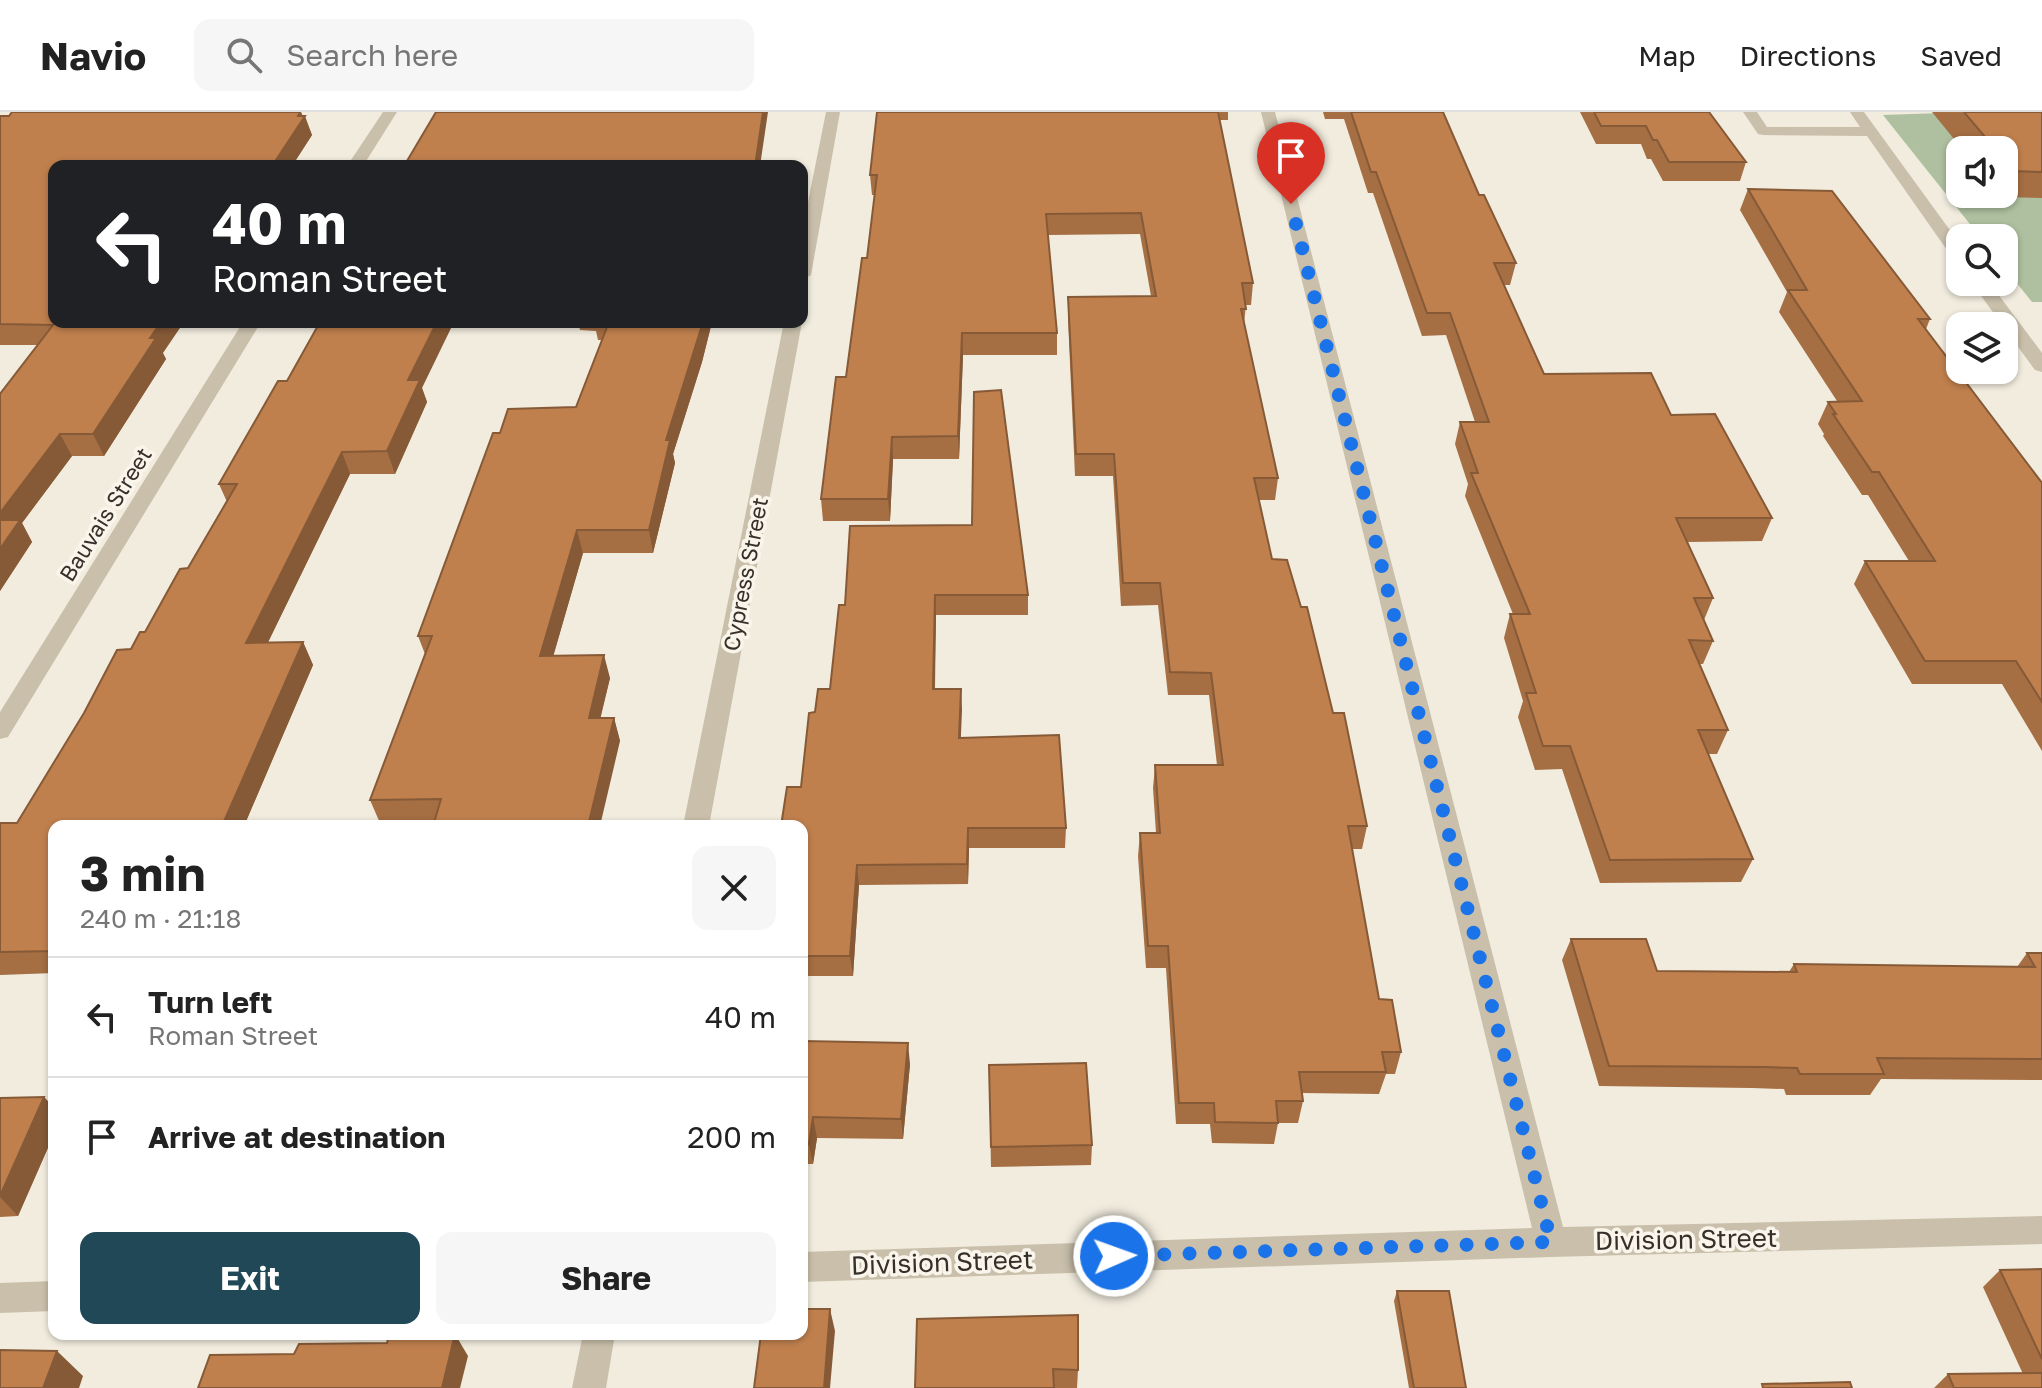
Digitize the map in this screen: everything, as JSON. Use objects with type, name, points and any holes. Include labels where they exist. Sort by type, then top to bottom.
[{"type":"street","points":[[359,160],[390,112]]},
{"type":"street","points":[[808,243],[833,112]]},
{"type":"street","points":[[1268,112],[1551,1242]]},
{"type":"street","points":[[1750,112],[1763,131],[1872,132]]},
{"type":"street","points":[[1857,112],[1946,236]]},
{"type":"street","points":[[1990,296],[2042,366]]},
{"type":"street","name":"Bauvais Street","points":[[0,731],[248,328]]},
{"type":"street","name":"Cypress Street","points":[[697,820],[792,328]]},
{"type":"street","name":"Division Street","points":[[808,1267],[1551,1242],[2042,1230]]},
{"type":"street","points":[[0,1298],[48,1296]]},
{"type":"street","points":[[589,1388],[598,1340]]},
{"type":"green space","points":[[2042,112],[2042,302],[2032,302],[2018,284],[2018,224],[1970,224],[1957,208],[2018,208],[2018,136],[1946,136],[1946,194],[1883,115]]},
{"type":"building","points":[[12,112],[300,112],[298,116],[305,116],[276,160],[48,160],[48,325],[0,324],[0,116],[9,116]]},
{"type":"building","points":[[436,112],[763,112],[756,160],[408,160]]},
{"type":"building","points":[[877,112],[1218,112],[1253,283],[1242,283],[1246,309],[1241,309],[1278,478],[1254,478],[1272,559],[1287,560],[1301,607],[1307,607],[1333,713],[1344,713],[1367,826],[1348,826],[1379,999],[1392,1000],[1401,1052],[1382,1052],[1386,1072],[1299,1072],[1303,1101],[1276,1101],[1278,1123],[1215,1122],[1214,1103],[1179,1103],[1168,946],[1148,946],[1140,833],[1160,833],[1155,765],[1223,765],[1211,673],[1170,672],[1160,583],[1123,583],[1114,454],[1076,454],[1068,297],[1156,296],[1141,213],[1046,214],[1057,333],[962,333],[958,436],[892,437],[888,499],[821,499],[836,377],[846,377],[862,258],[867,258],[877,175],[870,175]]},
{"type":"building","points":[[1351,112],[1443,112],[1479,195],[1484,195],[1516,263],[1494,263],[1544,374],[1651,373],[1671,415],[1715,414],[1772,518],[1676,518],[1713,598],[1694,598],[1713,641],[1689,640],[1728,730],[1698,730],[1753,859],[1610,860],[1570,746],[1543,746],[1526,693],[1536,693],[1510,614],[1530,614],[1471,473],[1478,473],[1460,422],[1489,422],[1450,313],[1427,313],[1376,172],[1371,172]]},
{"type":"building","points":[[1594,112],[1709,112],[1746,162],[1669,162],[1646,126],[1601,126]]},
{"type":"building","points":[[1964,112],[2042,112],[2042,172],[2018,171],[2018,136],[1984,136]]},
{"type":"building","points":[[1748,189],[1832,191],[1930,319],[1918,319],[1946,356],[1946,384],[1967,384],[2042,483],[2042,702],[2016,661],[1925,661],[1865,561],[1935,561],[1879,472],[1872,472],[1833,414],[1836,414],[1828,402],[1862,401],[1788,290],[1807,290]]},
{"type":"building","points":[[51,328],[157,328],[150,338],[156,338],[93,434],[60,434],[0,513],[0,394]]},
{"type":"building","points":[[317,328],[434,328],[408,380],[420,380],[387,451],[342,452],[246,643],[303,642],[225,820],[48,820],[48,951],[0,952],[0,823],[17,823],[84,713],[117,650],[131,649],[140,632],[145,632],[180,569],[188,568],[237,484],[219,484],[278,381],[287,381]]},
{"type":"building","points":[[607,328],[701,328],[666,440],[670,440],[649,530],[577,530],[540,656],[604,655],[589,718],[614,718],[589,820],[435,820],[441,799],[370,800],[432,636],[418,636],[493,433],[500,433],[508,409],[576,407]]},
{"type":"building","points":[[1001,390],[1028,595],[935,595],[933,689],[961,689],[959,738],[1059,735],[1066,828],[968,828],[967,864],[857,865],[850,956],[808,956],[808,820],[782,820],[787,787],[801,787],[809,713],[815,712],[818,689],[830,689],[839,605],[845,605],[850,526],[972,525],[974,392]]},
{"type":"building","points":[[0,520],[20,520],[0,549]]},
{"type":"building","points":[[1571,939],[1646,939],[1657,971],[1797,972],[1794,964],[2035,967],[2027,953],[2042,953],[2042,1059],[1877,1058],[1884,1074],[1800,1074],[1797,1068],[1764,1067],[1609,1066]]},
{"type":"building","points":[[808,1041],[908,1043],[901,1119],[813,1117],[809,1144]]},
{"type":"building","points":[[1086,1063],[1092,1145],[991,1147],[989,1065]]},
{"type":"building","points":[[44,1097],[0,1196],[0,1098]]},
{"type":"building","points":[[2042,1269],[2042,1359],[2000,1270]]},
{"type":"building","points":[[1397,1291],[1449,1291],[1466,1388],[1414,1388]]},
{"type":"building","points":[[808,1309],[830,1309],[824,1388],[754,1388],[760,1340],[808,1340]]},
{"type":"building","points":[[1078,1315],[1078,1370],[1053,1369],[1054,1388],[915,1388],[917,1319]]},
{"type":"building","points":[[388,1340],[454,1340],[442,1388],[198,1388],[210,1355],[294,1354],[299,1344],[387,1343]]},
{"type":"building","points":[[0,1350],[57,1351],[43,1388],[0,1388]]},
{"type":"building","points":[[2042,1373],[2042,1388],[1954,1388],[1948,1374]]},
{"type":"building","points":[[1850,1382],[1852,1388],[1763,1388],[1762,1384]]},
{"type":"route","points":[[1114,1256],[1551,1242],[1291,204]]}]
